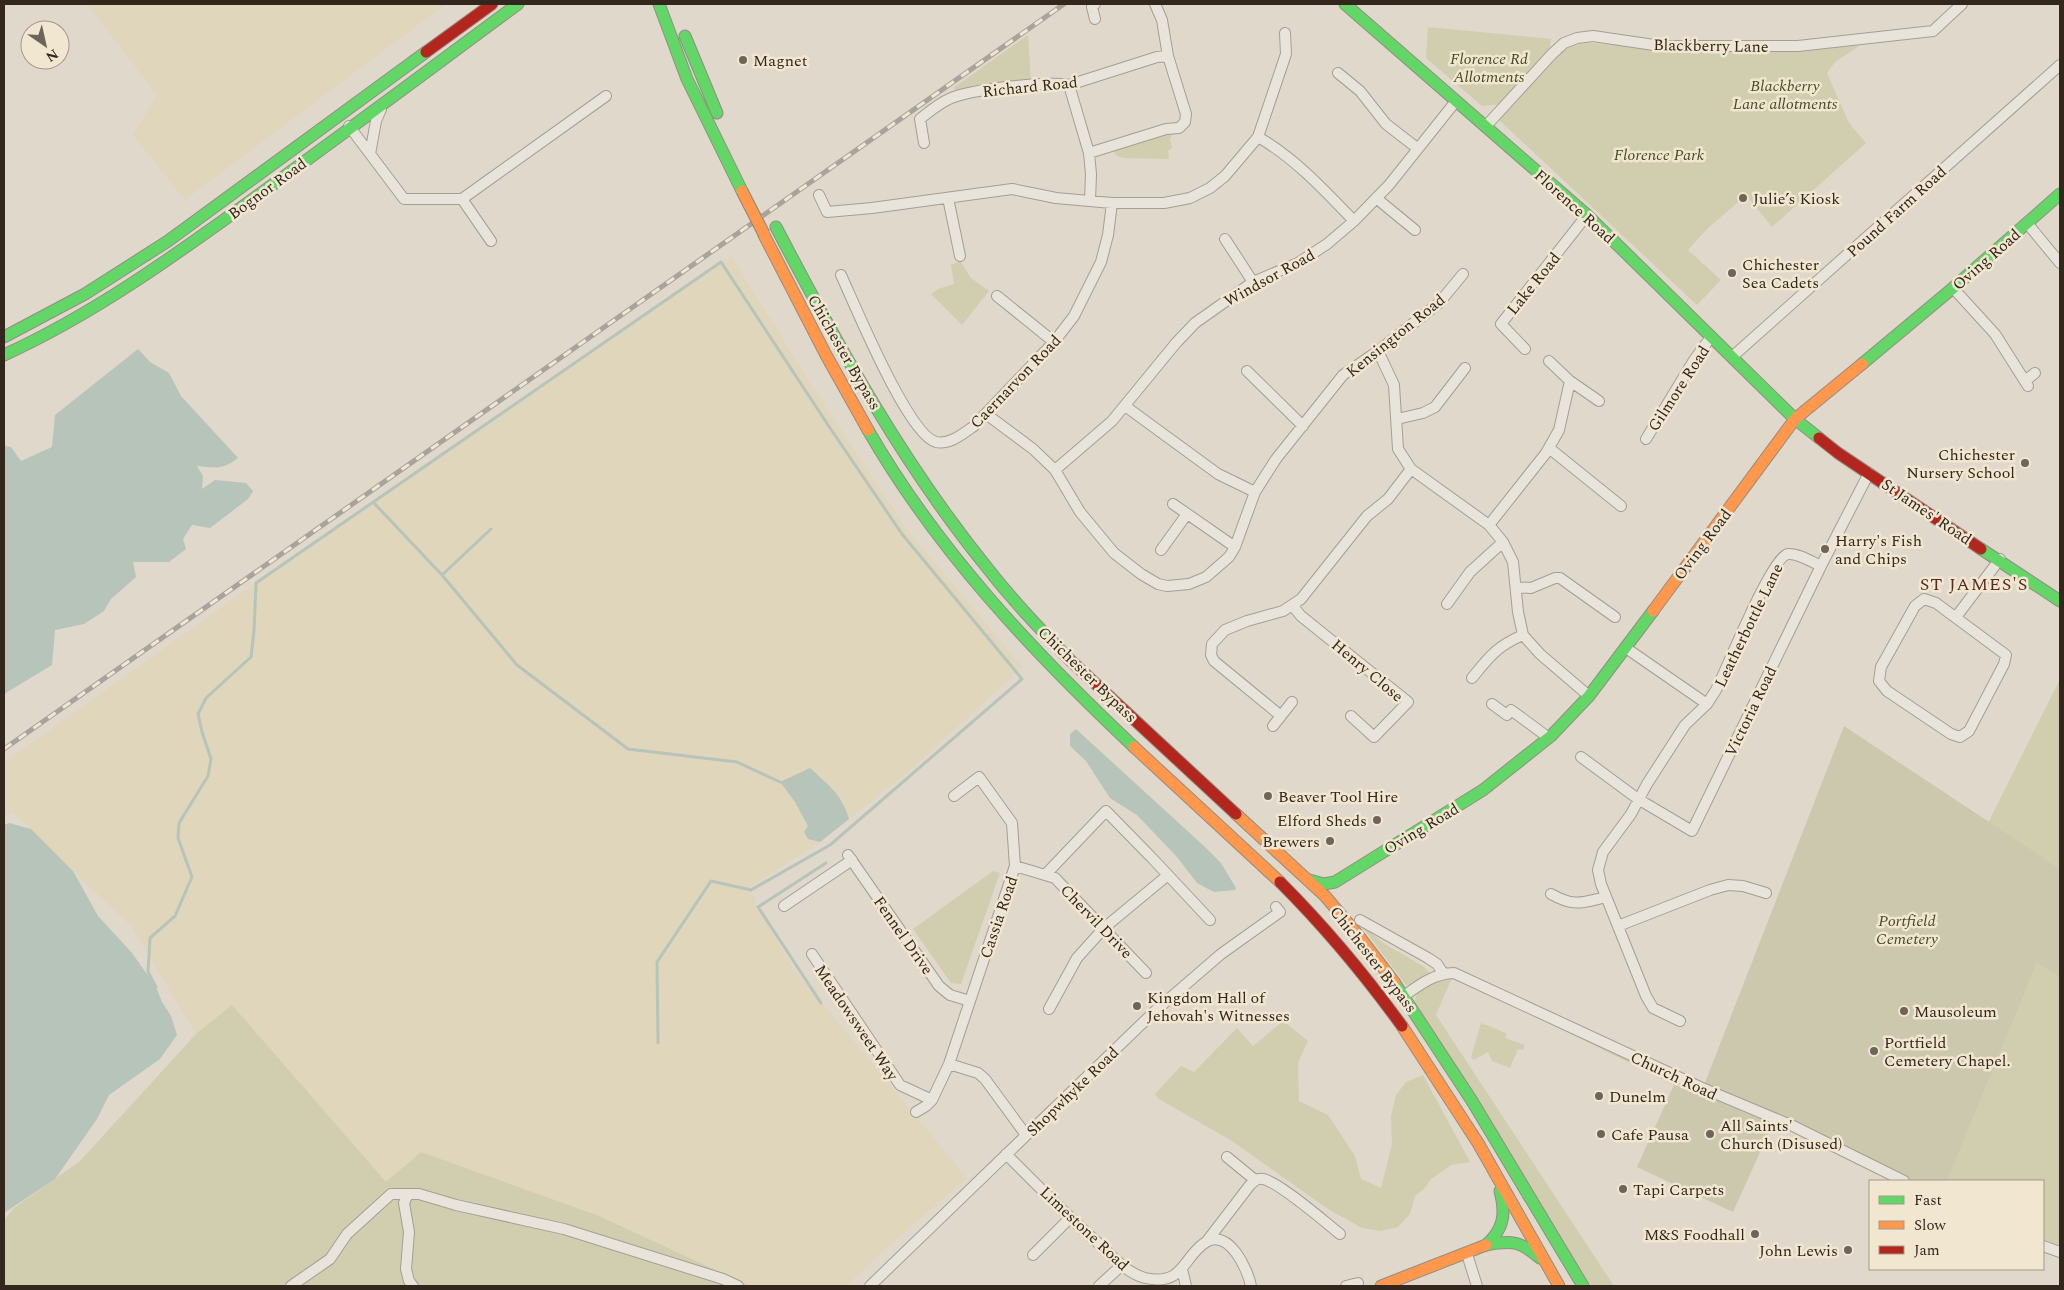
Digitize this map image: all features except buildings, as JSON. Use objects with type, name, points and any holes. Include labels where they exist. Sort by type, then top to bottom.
[{"type":"main road","name":"Bognor Road","points":[[4,337],[62,308],[136,263],[225,201],[492,4]]},
{"type":"main road","name":"Bognor Road","points":[[4,355],[28,345],[144,276],[232,214],[518,4]]},
{"type":"main road","name":"Chichester Bypass","points":[[659,4],[687,79],[764,234],[857,412],[916,504],[946,546],[1010,622],[1057,672],[1320,924],[1378,993],[1443,1089],[1494,1172],[1559,1286]]},
{"type":"main road","name":"Florence Road","points":[[1345,4],[1587,215],[1795,419]]},
{"type":"main road","points":[[682,27],[720,120]]},
{"type":"main road","name":"Oving Road","points":[[1337,881],[1479,793],[1549,738],[1589,696],[1795,419],[1952,288],[2060,194]]},
{"type":"main road","name":"Chichester Bypass","points":[[774,223],[805,284],[874,403],[934,497],[986,568],[1025,613],[1071,660],[1309,880],[1336,910],[1380,963],[1404,996],[1460,1081],[1583,1286]]},
{"type":"main road","name":"St James' Road","points":[[1795,419],[1838,453],[2060,600]]},
{"type":"main road","points":[[1309,880],[1324,884],[1337,881]]},
{"type":"main road","points":[[1336,910],[1333,890],[1337,881]]},
{"type":"main road","points":[[1486,1245],[1500,1231],[1504,1219],[1505,1208],[1494,1172]]},
{"type":"main road","points":[[1381,1286],[1486,1245],[1508,1241],[1522,1243],[1548,1265]]},
{"type":"street","points":[[1094,19],[1092,7],[1095,4]]},
{"type":"street","points":[[1089,153],[1182,126],[1185,122],[1186,114],[1168,56],[1162,20],[1155,4]]},
{"type":"street","name":"Blackberry Lane","points":[[1486,126],[1552,54],[1564,43],[1577,38],[1593,36],[1660,46],[1798,46],[1933,31],[1962,4]]},
{"type":"street","points":[[819,195],[827,212],[872,208],[1012,189],[1056,198],[1112,203],[1164,203],[1190,198],[1210,188],[1225,176],[1258,137],[1286,54],[1285,33]]},
{"type":"street","name":"Richard Road","points":[[924,143],[920,119],[948,100],[965,94],[1010,88],[1055,83],[1069,85],[1156,57],[1168,56]]},
{"type":"street","name":"Pound Farm Road","points":[[1732,357],[2060,64]]},
{"type":"street","points":[[1338,73],[1360,91],[1386,124],[1417,148]]},
{"type":"street","points":[[1069,85],[1089,153],[1091,174],[1090,201]]},
{"type":"street","points":[[341,115],[404,199],[462,199],[606,96]]},
{"type":"street","name":"Windsor Road","points":[[1055,470],[1095,437],[1126,406],[1171,349],[1195,323],[1253,282],[1298,263],[1327,244],[1354,220],[1389,185],[1456,101]]},
{"type":"street","points":[[370,154],[376,120],[383,103]]},
{"type":"street","points":[[1258,137],[1295,163],[1354,220]]},
{"type":"street","points":[[948,198],[960,256]]},
{"type":"street","points":[[1376,198],[1415,230]]},
{"type":"street","points":[[462,199],[491,241]]},
{"type":"street","name":"Caernarvon Road","points":[[841,275],[894,389],[922,432],[938,443],[947,441],[956,438],[974,426],[1054,342],[1074,316],[1101,262],[1108,235],[1112,203]]},
{"type":"street","name":"Lake Road","points":[[1525,349],[1501,324],[1587,215]]},
{"type":"street","points":[[2027,223],[2060,262]]},
{"type":"street","points":[[1226,239],[1253,282]]},
{"type":"street","name":"Kensington Road","points":[[986,414],[1033,449],[1055,470],[1080,512],[1114,553],[1141,574],[1158,584],[1176,586],[1190,584],[1206,577],[1222,564],[1235,547],[1255,492],[1276,459],[1343,375],[1439,303],[1463,274]]},
{"type":"street","points":[[1952,288],[1995,334],[2027,383],[2035,373]]},
{"type":"street","points":[[997,296],[1054,342]]},
{"type":"street","name":"Gilmore Road","points":[[1646,439],[1694,360],[1711,337]]},
{"type":"street","points":[[1378,350],[1394,385],[1398,449],[1411,469],[1489,525],[1502,542],[1513,562],[1518,612],[1523,635],[1540,654],[1589,696]]},
{"type":"street","points":[[1549,361],[1570,381],[1599,401]]},
{"type":"street","points":[[1397,419],[1423,413],[1435,407],[1465,368]]},
{"type":"street","points":[[1247,371],[1303,426]]},
{"type":"street","points":[[1489,525],[1547,450],[1559,430],[1570,381]]},
{"type":"street","points":[[1126,406],[1218,474],[1255,492]]},
{"type":"street","points":[[1547,450],[1621,506]]},
{"type":"street","points":[[1281,716],[1214,661],[1211,649],[1212,644],[1224,630],[1247,621],[1267,617],[1292,605],[1306,594],[1362,521],[1388,499],[1411,469]]},
{"type":"street","name":"Victoria Road","points":[[1581,758],[1638,799],[1692,831],[1821,566],[1869,473]]},
{"type":"street","points":[[1173,504],[1235,547]]},
{"type":"street","points":[[1161,550],[1187,514]]},
{"type":"street","points":[[1447,604],[1470,572],[1502,542]]},
{"type":"street","name":"Leatherbottle Lane","points":[[1680,1021],[1653,1008],[1646,996],[1606,898],[1598,870],[1602,852],[1631,814],[1638,799],[1685,724],[1707,704],[1722,680],[1764,586],[1780,558],[1788,554],[1821,566]]},
{"type":"street","points":[[1956,617],[2000,559]]},
{"type":"street","points":[[1516,587],[1531,588],[1555,578],[1560,578],[1615,617]]},
{"type":"street","points":[[1924,598],[1929,599],[1956,617],[2004,652],[2006,659],[1969,731],[1960,737],[1951,734],[1887,691],[1879,681],[1881,667],[1919,601],[1924,598]]},
{"type":"street","name":"Henry Close","points":[[1292,605],[1301,616],[1408,702],[1374,737],[1351,716]]},
{"type":"street","points":[[1472,678],[1493,652],[1505,643],[1523,635]]},
{"type":"street","name":"Leatherbottle Lane","points":[[1626,648],[1707,704]]},
{"type":"street","points":[[1273,726],[1292,702]]},
{"type":"street","points":[[1492,704],[1507,715],[1511,710],[1549,738]]},
{"type":"street","name":"Cassia Road","points":[[916,1112],[932,1100],[949,1064],[1015,866],[1012,823],[979,777],[954,796]]},
{"type":"street","points":[[1046,874],[1106,811],[1210,920]]},
{"type":"street","name":"Fennel Drive","points":[[784,906],[850,858],[939,986],[950,995],[970,1001]]},
{"type":"street","name":"Chervil Drive","points":[[1015,866],[1055,878],[1146,973]]},
{"type":"street","points":[[1049,1009],[1077,958],[1104,928],[1168,875]]},
{"type":"street","points":[[1618,926],[1696,895],[1728,885],[1743,886],[1766,893]]},
{"type":"street","points":[[1551,894],[1567,903],[1582,903],[1606,898]]},
{"type":"street","name":"Shopwhyke Road","points":[[870,1286],[1185,984],[1280,912],[1276,907]]},
{"type":"street","points":[[1360,920],[1428,958],[1437,964],[1443,974],[1428,980],[1404,996]]},
{"type":"street","name":"Meadowsweet Way","points":[[812,954],[900,1085],[932,1100]]},
{"type":"street","name":"Church Road","points":[[1443,974],[1454,973],[1700,1087],[1793,1126],[1902,1180]]},
{"type":"street","points":[[949,1064],[978,1074],[985,1079],[1026,1135]]},
{"type":"street","name":"Limestone Road","points":[[1006,1154],[1070,1218],[1122,1265],[1135,1274],[1156,1279],[1167,1278],[1182,1269],[1207,1241],[1255,1180]]},
{"type":"street","points":[[1227,1157],[1255,1180],[1261,1179],[1270,1182],[1340,1234]]},
{"type":"street","points":[[291,1286],[330,1259],[347,1234],[391,1194],[419,1194],[456,1205],[564,1229],[738,1286]]},
{"type":"street","points":[[408,1194],[404,1203],[409,1232],[406,1269],[409,1281],[413,1286]]},
{"type":"street","points":[[1033,1255],[1070,1218]]},
{"type":"street","points":[[1207,1241],[1215,1239],[1224,1241],[1233,1247],[1252,1286]]},
{"type":"street","points":[[2044,1246],[2060,1252]]},
{"type":"street","points":[[1467,1254],[1477,1286]]},
{"type":"street","points":[[1100,1286],[1122,1265]]},
{"type":"street","points":[[1182,1269],[1186,1286]]},
{"type":"street","points":[[1346,1286],[1358,1283]]},
{"type":"shaded area","points":[[87,4],[446,4],[185,200],[133,135],[157,95]]},
{"type":"shaded area","points":[[731,256],[814,389],[910,534],[1023,667],[908,772],[816,845],[751,886],[754,901],[793,968],[967,1178],[886,1248],[846,1286],[750,1286],[599,1216],[386,1183],[232,1005],[196,1034],[131,926],[12,812],[4,817],[4,763],[289,559]]},
{"type":"shaded area","points":[[138,349],[150,362],[169,373],[181,396],[238,458],[228,465],[219,467],[197,466],[203,476],[202,489],[215,480],[246,483],[253,491],[248,499],[210,528],[192,525],[183,539],[186,549],[169,562],[133,562],[136,577],[111,599],[104,611],[84,624],[55,630],[52,665],[4,694],[4,446],[11,447],[21,461],[52,447],[55,415]]},
{"type":"shaded area","points":[[1076,729],[1221,863],[1236,888],[1235,890],[1214,892],[1197,883],[1177,857],[1137,815],[1110,798],[1086,761],[1070,746],[1070,734]]},
{"type":"shaded area","points":[[810,768],[838,796],[849,819],[820,842],[808,839],[804,832],[808,826],[795,802],[780,782]]},
{"type":"shaded area","points":[[9,823],[31,829],[73,871],[98,916],[132,953],[156,987],[162,1002],[171,1016],[177,1035],[160,1059],[109,1095],[97,1119],[55,1179],[4,1213],[4,825]]},
{"type":"green space","name":"Florence Rd Allotments","points":[[1428,27],[1551,39],[1549,53],[1502,104],[1482,106],[1426,58]]},
{"type":"green space","points":[[1028,35],[1031,82],[958,92],[953,88]]},
{"type":"green space","name":"Florence Park","points":[[1588,43],[1670,49],[1859,46],[1834,63],[1827,73],[1849,123],[1866,143],[1772,227],[1746,195],[1707,229],[1688,250],[1721,280],[1697,305],[1499,120],[1561,51],[1573,45]]},
{"type":"green space","points":[[1173,133],[1170,139],[1172,148],[1168,151],[1169,159],[1124,158],[1117,156],[1112,149],[1157,135]]},
{"type":"green space","points":[[960,261],[971,278],[989,291],[962,325],[931,294],[938,289],[954,284],[951,265]]},
{"type":"green space","points":[[2060,679],[2060,869],[1988,823]]},
{"type":"green space","name":"Portfield Cemetery","points":[[1844,726],[2060,869],[2060,977],[2037,963],[1947,1180],[1911,1180],[1775,1119],[1733,1212],[1637,1167],[1674,1085],[1701,1093]]},
{"type":"green space","points":[[993,871],[1000,873],[961,984],[951,983],[913,929]]},
{"type":"green space","points":[[1357,920],[1383,943],[1423,966],[1431,974],[1413,985],[1406,985]]},
{"type":"green space","points":[[2037,963],[2060,977],[2060,1245],[2044,1239],[2044,1180],[1947,1180]]},
{"type":"green space","points":[[1454,973],[1436,1015],[1614,1286],[1590,1286],[1415,1002],[1420,989],[1429,981]]},
{"type":"green space","points":[[232,1005],[386,1182],[421,1152],[599,1216],[750,1286],[4,1286],[4,1220],[14,1208],[80,1161],[196,1034]]},
{"type":"green space","points":[[1556,1020],[1571,1028],[1576,1023],[1704,1084],[1701,1094],[1674,1085],[1553,1025]]},
{"type":"green space","points":[[1283,1021],[1308,1041],[1298,1063],[1299,1101],[1328,1115],[1355,1156],[1361,1179],[1381,1188],[1392,1144],[1391,1116],[1396,1095],[1406,1082],[1423,1075],[1470,1162],[1451,1165],[1430,1180],[1425,1188],[1415,1196],[1410,1214],[1398,1227],[1380,1231],[1362,1228],[1328,1209],[1232,1141],[1159,1099],[1155,1094],[1181,1066],[1194,1072],[1237,1028],[1253,1046]]},
{"type":"green space","points":[[1481,1023],[1506,1033],[1505,1038],[1525,1045],[1523,1050],[1518,1049],[1510,1068],[1492,1061],[1488,1052],[1474,1060],[1471,1057]]},
{"type":"waterway","points":[[156,987],[148,972],[150,938],[175,916],[192,877],[178,838],[179,823],[208,776],[211,759],[198,714],[206,698],[251,657],[256,583],[721,262],[902,534],[1022,679],[830,845],[751,890],[711,881],[657,962],[658,1043]]},
{"type":"waterway","points":[[373,502],[442,575],[517,665],[628,749],[737,762],[780,782]]},
{"type":"waterway","points":[[442,575],[491,529]]},
{"type":"waterway","points":[[821,1003],[758,907],[826,863]]},
{"type":"railway","points":[[4,749],[1064,4]]},
{"type":"traffic: fast","points":[[4,355],[102,303],[163,263],[518,4]]},
{"type":"traffic: fast","points":[[659,4],[687,79],[742,191]]},
{"type":"traffic: fast","points":[[1345,4],[1587,215],[1795,419],[1819,438]]},
{"type":"traffic: fast","points":[[685,36],[717,113]]},
{"type":"traffic: fast","points":[[4,337],[85,294],[168,241],[426,52]]},
{"type":"traffic: fast","points":[[1862,364],[1953,288],[2060,194]]},
{"type":"traffic: fast","points":[[776,227],[848,360],[929,489],[999,582],[1070,660]]},
{"type":"traffic: fast","points":[[868,430],[924,517],[989,598],[1096,711],[1134,747]]},
{"type":"traffic: fast","points":[[1981,549],[2060,601]]},
{"type":"traffic: fast","points":[[1309,880],[1324,884],[1335,882],[1483,790],[1551,736],[1589,696],[1653,611]]},
{"type":"traffic: fast","points":[[1394,982],[1472,1101],[1583,1286]]},
{"type":"traffic: fast","points":[[1486,1245],[1497,1233],[1502,1221],[1503,1207],[1500,1191]]},
{"type":"traffic: fast","points":[[1486,1245],[1515,1243],[1527,1248],[1540,1258]]},
{"type":"traffic: slow","points":[[742,191],[764,234]]},
{"type":"traffic: slow","points":[[764,235],[826,355],[868,430]]},
{"type":"traffic: slow","points":[[1653,611],[1795,419],[1862,364]]},
{"type":"traffic: slow","points":[[1134,747],[1280,882]]},
{"type":"traffic: slow","points":[[1236,814],[1325,896],[1394,982]]},
{"type":"traffic: slow","points":[[1402,1026],[1478,1143],[1559,1286]]},
{"type":"traffic: slow","points":[[1381,1286],[1486,1245]]},
{"type":"traffic: jam","points":[[426,52],[492,4]]},
{"type":"traffic: jam","points":[[1819,438],[1838,453],[1981,549]]},
{"type":"traffic: jam","points":[[1070,660],[1236,814]]},
{"type":"traffic: jam","points":[[1280,882],[1344,952],[1402,1026]]},
{"type":"place","name":"Magnet","points":[[743,60]]},
{"type":"place","name":"Julie’s Kiosk","points":[[1743,198]]},
{"type":"place","name":"Chichester Sea Cadets","points":[[1732,273]]},
{"type":"place","name":"Chichester Nursery School","points":[[2025,463]]},
{"type":"place","name":"Harry's Fish and Chips","points":[[1825,549]]},
{"type":"place","name":"Beaver Tool Hire","points":[[1268,796]]},
{"type":"place","name":"Elford Sheds","points":[[1377,820]]},
{"type":"place","name":"Brewers","points":[[1330,841]]},
{"type":"place","name":"Kingdom Hall of Jehovah's Witnesses","points":[[1137,1006]]},
{"type":"place","name":"Mausoleum","points":[[1904,1011]]},
{"type":"place","name":"Portfield Cemetery Chapel.","points":[[1874,1051]]},
{"type":"place","name":"Dunelm","points":[[1599,1096]]},
{"type":"place","name":"Cafe Pausa","points":[[1601,1134]]},
{"type":"place","name":"All Saints' Church (Disused)","points":[[1710,1134]]},
{"type":"place","name":"Tapi Carpets","points":[[1623,1189]]},
{"type":"place","name":"M&S Foodhall","points":[[1755,1234]]},
{"type":"place","name":"John Lewis","points":[[1848,1250]]},
{"type":"district","name":"ST JAMES'S","points":[[1974,584]]},
{"type":"park label","name":"Blackberry Lane allotments","points":[[1785,94]]}]
